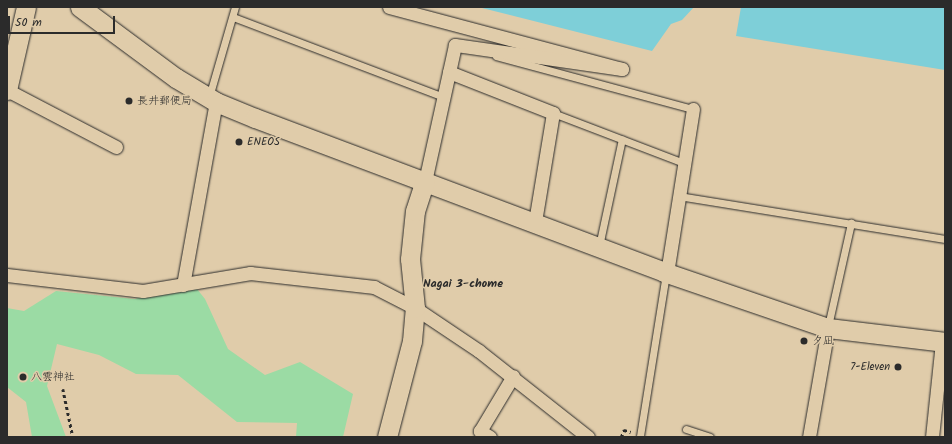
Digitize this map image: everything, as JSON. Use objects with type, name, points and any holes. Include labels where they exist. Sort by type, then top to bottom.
[{"type":"street","points":[[26,7],[7,90],[116,147]]},
{"type":"street","points":[[80,7],[212,100],[666,273],[828,328],[944,342],[932,437]]},
{"type":"street","points":[[387,437],[391,414],[406,375],[415,308],[410,259],[415,211],[425,181],[455,45],[622,68],[389,7]]},
{"type":"street","points":[[449,72],[552,113],[535,222]]},
{"type":"street","points":[[183,285],[212,100]]},
{"type":"street","points":[[666,273],[693,109]]},
{"type":"street","points":[[7,275],[143,291],[250,273],[374,287],[415,308],[513,376],[588,437]]},
{"type":"street","points":[[809,437],[828,328]]},
{"type":"street","points":[[490,437],[480,431],[513,376]]},
{"type":"lane","points":[[212,100],[235,7]]},
{"type":"lane","points":[[233,17],[444,97]]},
{"type":"lane","points":[[455,45],[693,109]]},
{"type":"lane","points":[[552,113],[684,163]]},
{"type":"lane","points":[[599,248],[622,139]]},
{"type":"lane","points":[[679,196],[740,208],[851,223],[945,239]]},
{"type":"lane","points":[[828,328],[851,223]]},
{"type":"lane","points":[[640,436],[666,273]]},
{"type":"lane","points":[[686,429],[710,437]]},
{"type":"path","points":[[63,389],[73,437]]},
{"type":"green space","points":[[189,279],[205,299],[228,349],[265,375],[300,362],[353,394],[343,437],[296,437],[297,423],[237,422],[178,375],[136,374],[99,355],[57,344],[47,386],[66,437],[32,437],[26,402],[7,387],[7,308],[24,311],[56,291],[135,299]]},
{"type":"water","points":[[478,7],[694,7],[682,20],[671,24],[652,51]]},
{"type":"water","points":[[741,7],[945,7],[945,70],[736,36]]},
{"type":"place","name":"長井郵便局","points":[[129,101]]},
{"type":"place","name":"ENEOS","points":[[239,142]]},
{"type":"place","name":"夕凪","points":[[804,341]]},
{"type":"place","name":"7-Eleven","points":[[898,367]]},
{"type":"place","name":"八雲神社","points":[[23,377]]},
{"type":"district","name":"Nagai 3-chome","points":[[463,284]]}]
